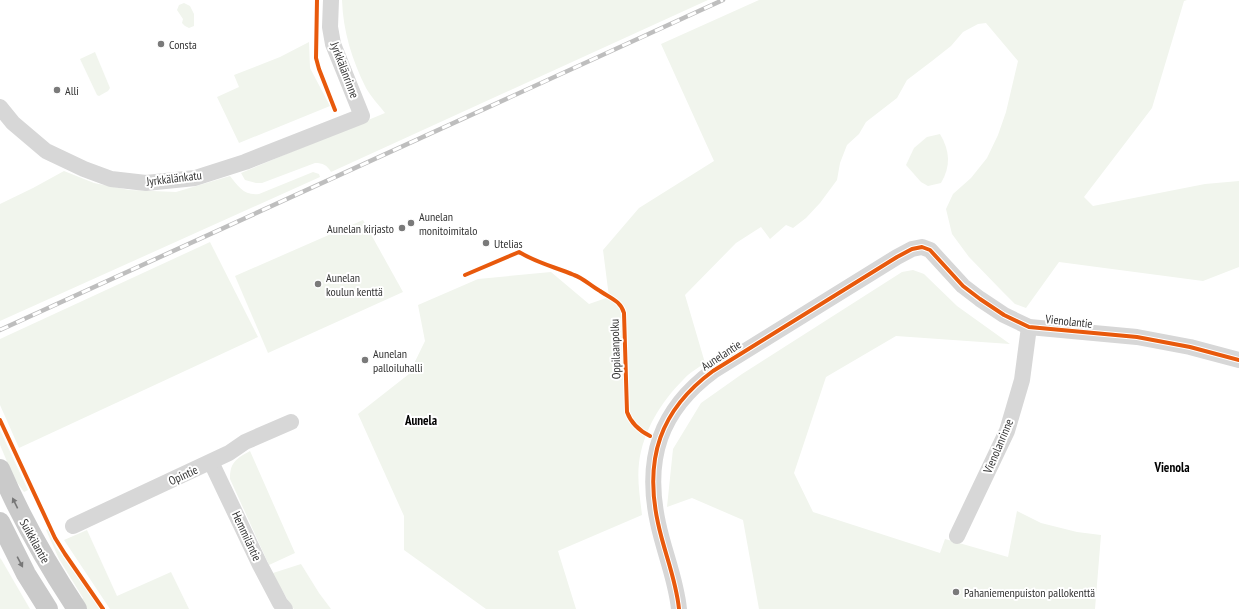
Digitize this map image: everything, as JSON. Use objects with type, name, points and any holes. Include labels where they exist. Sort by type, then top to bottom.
[{"type":"main road","name":"Suikkilantie","points":[[0,469],[14,502],[29,530],[61,585],[77,609]]},
{"type":"main road","name":"Suikkilantie","points":[[0,522],[26,574],[48,609]]},
{"type":"street","name":"Jyrkkälänrinne","points":[[331,0],[330,27],[333,44],[362,116]]},
{"type":"street","name":"Jyrkkälänkatu","points":[[0,107],[13,123],[46,151],[84,169],[111,179],[146,183],[202,176],[233,166],[362,116]]},
{"type":"street","name":"Vienolantie","points":[[922,247],[930,250],[963,286],[980,299],[1004,315],[1029,327],[1137,337],[1190,347],[1239,360]]},
{"type":"street","name":"Aunelantie","points":[[679,609],[678,598],[658,524],[652,483],[655,454],[659,440],[672,413],[701,380],[713,371],[897,257],[912,249],[922,247]]},
{"type":"street","name":"Vienolanrinne","points":[[957,536],[1007,431],[1022,380],[1029,327]]},
{"type":"street","name":"Opintie","points":[[73,526],[211,462],[229,453],[245,442],[291,422]]},
{"type":"street","name":"Hemmiläntie","points":[[211,462],[260,566],[280,603],[285,609]]},
{"type":"shaded area","points":[[342,0],[708,0],[331,172],[324,165],[315,163],[262,183],[245,180],[241,173],[385,113],[368,91],[356,67],[346,34]]},
{"type":"shaded area","points":[[759,0],[1187,0],[1184,1],[1152,108],[1084,197],[1093,206],[1205,184],[1239,181],[1239,267],[1203,281],[1059,262],[1026,308],[1015,304],[969,257],[952,234],[946,209],[953,194],[971,178],[987,158],[998,135],[1006,112],[1018,61],[986,23],[978,24],[963,32],[951,46],[907,80],[897,98],[866,122],[859,134],[847,145],[840,163],[837,180],[820,203],[806,218],[793,228],[786,225],[770,239],[761,227],[736,243],[685,295],[705,363],[688,375],[667,398],[660,407],[644,440],[638,469],[642,515],[558,551],[576,609],[486,609],[404,550],[404,516],[358,414],[409,374],[425,341],[418,305],[478,279],[551,272],[589,304],[609,297],[603,250],[639,208],[714,161],[661,44]]},
{"type":"shaded area","points":[[184,3],[190,6],[194,14],[194,26],[189,28],[182,23],[183,19],[177,10],[179,5]]},
{"type":"shaded area","points":[[309,42],[310,68],[330,106],[239,143],[217,97],[239,87],[234,75],[280,57]]},
{"type":"shaded area","points":[[95,52],[110,88],[108,91],[99,96],[97,95],[80,59]]},
{"type":"shaded area","points":[[940,134],[946,146],[948,165],[941,183],[928,186],[921,182],[906,165],[914,148],[927,137]]},
{"type":"shaded area","points":[[64,171],[94,183],[129,190],[176,192],[230,176],[242,190],[254,194],[259,194],[313,172],[319,174],[320,177],[0,321],[0,204]]},
{"type":"shaded area","name":"Aunelan koulun kenttä","points":[[363,220],[403,292],[268,353],[235,276]]},
{"type":"shaded area","points":[[210,242],[258,337],[19,448],[0,405],[0,339]]},
{"type":"shaded area","points":[[913,270],[924,274],[957,306],[1010,344],[896,336],[826,377],[794,473],[813,512],[940,553],[945,539],[1008,557],[1017,511],[1041,523],[1077,532],[1101,535],[1095,609],[759,609],[743,520],[692,498],[667,507],[673,449],[701,403],[742,374],[902,272]]},
{"type":"shaded area","points":[[0,430],[28,490],[24,492],[14,478],[0,445]]},
{"type":"shaded area","points":[[250,451],[295,553],[269,565],[230,479],[231,469],[235,462],[241,456]]},
{"type":"shaded area","points":[[48,529],[56,547],[100,609],[86,609],[80,601],[83,598],[59,559],[46,530]]},
{"type":"shaded area","points":[[87,530],[117,596],[171,572],[189,609],[110,609],[64,540]]},
{"type":"shaded area","points":[[0,558],[1,559],[30,609],[0,609]]},
{"type":"shaded area","points":[[301,564],[331,609],[294,609],[292,607],[273,573]]},
{"type":"railway","points":[[0,330],[723,0]]},
{"type":"cycle path","points":[[317,0],[316,58],[335,110]]},
{"type":"cycle path","points":[[679,609],[675,587],[658,523],[654,500],[653,478],[655,457],[660,438],[669,419],[680,402],[695,386],[713,371],[912,249],[922,247],[930,250],[963,286],[1004,315],[1029,327],[1137,337],[1190,347],[1239,360]]},
{"type":"cycle path","name":"Oppilaanpolku","points":[[465,275],[519,252],[539,262],[577,276],[618,303],[623,309],[624,313],[627,412],[636,426],[650,436]]},
{"type":"cycle path","points":[[0,420],[55,538],[103,609]]},
{"type":"place","name":"Consta","points":[[161,44]]},
{"type":"place","name":"Alli","points":[[57,90]]},
{"type":"place","name":"Aunelan monitoimitalo","points":[[411,223]]},
{"type":"place","name":"Aunelan kirjasto","points":[[402,228]]},
{"type":"place","name":"Utelias","points":[[486,243]]},
{"type":"place","name":"Aunelan koulun kenttä","points":[[318,284]]},
{"type":"place","name":"Aunelan palloiluhalli","points":[[365,360]]},
{"type":"place","name":"Pahaniemenpuiston pallokenttä","points":[[956,592]]},
{"type":"district","name":"Aunela","points":[[421,420]]},
{"type":"district","name":"Vienola","points":[[1172,467]]}]
